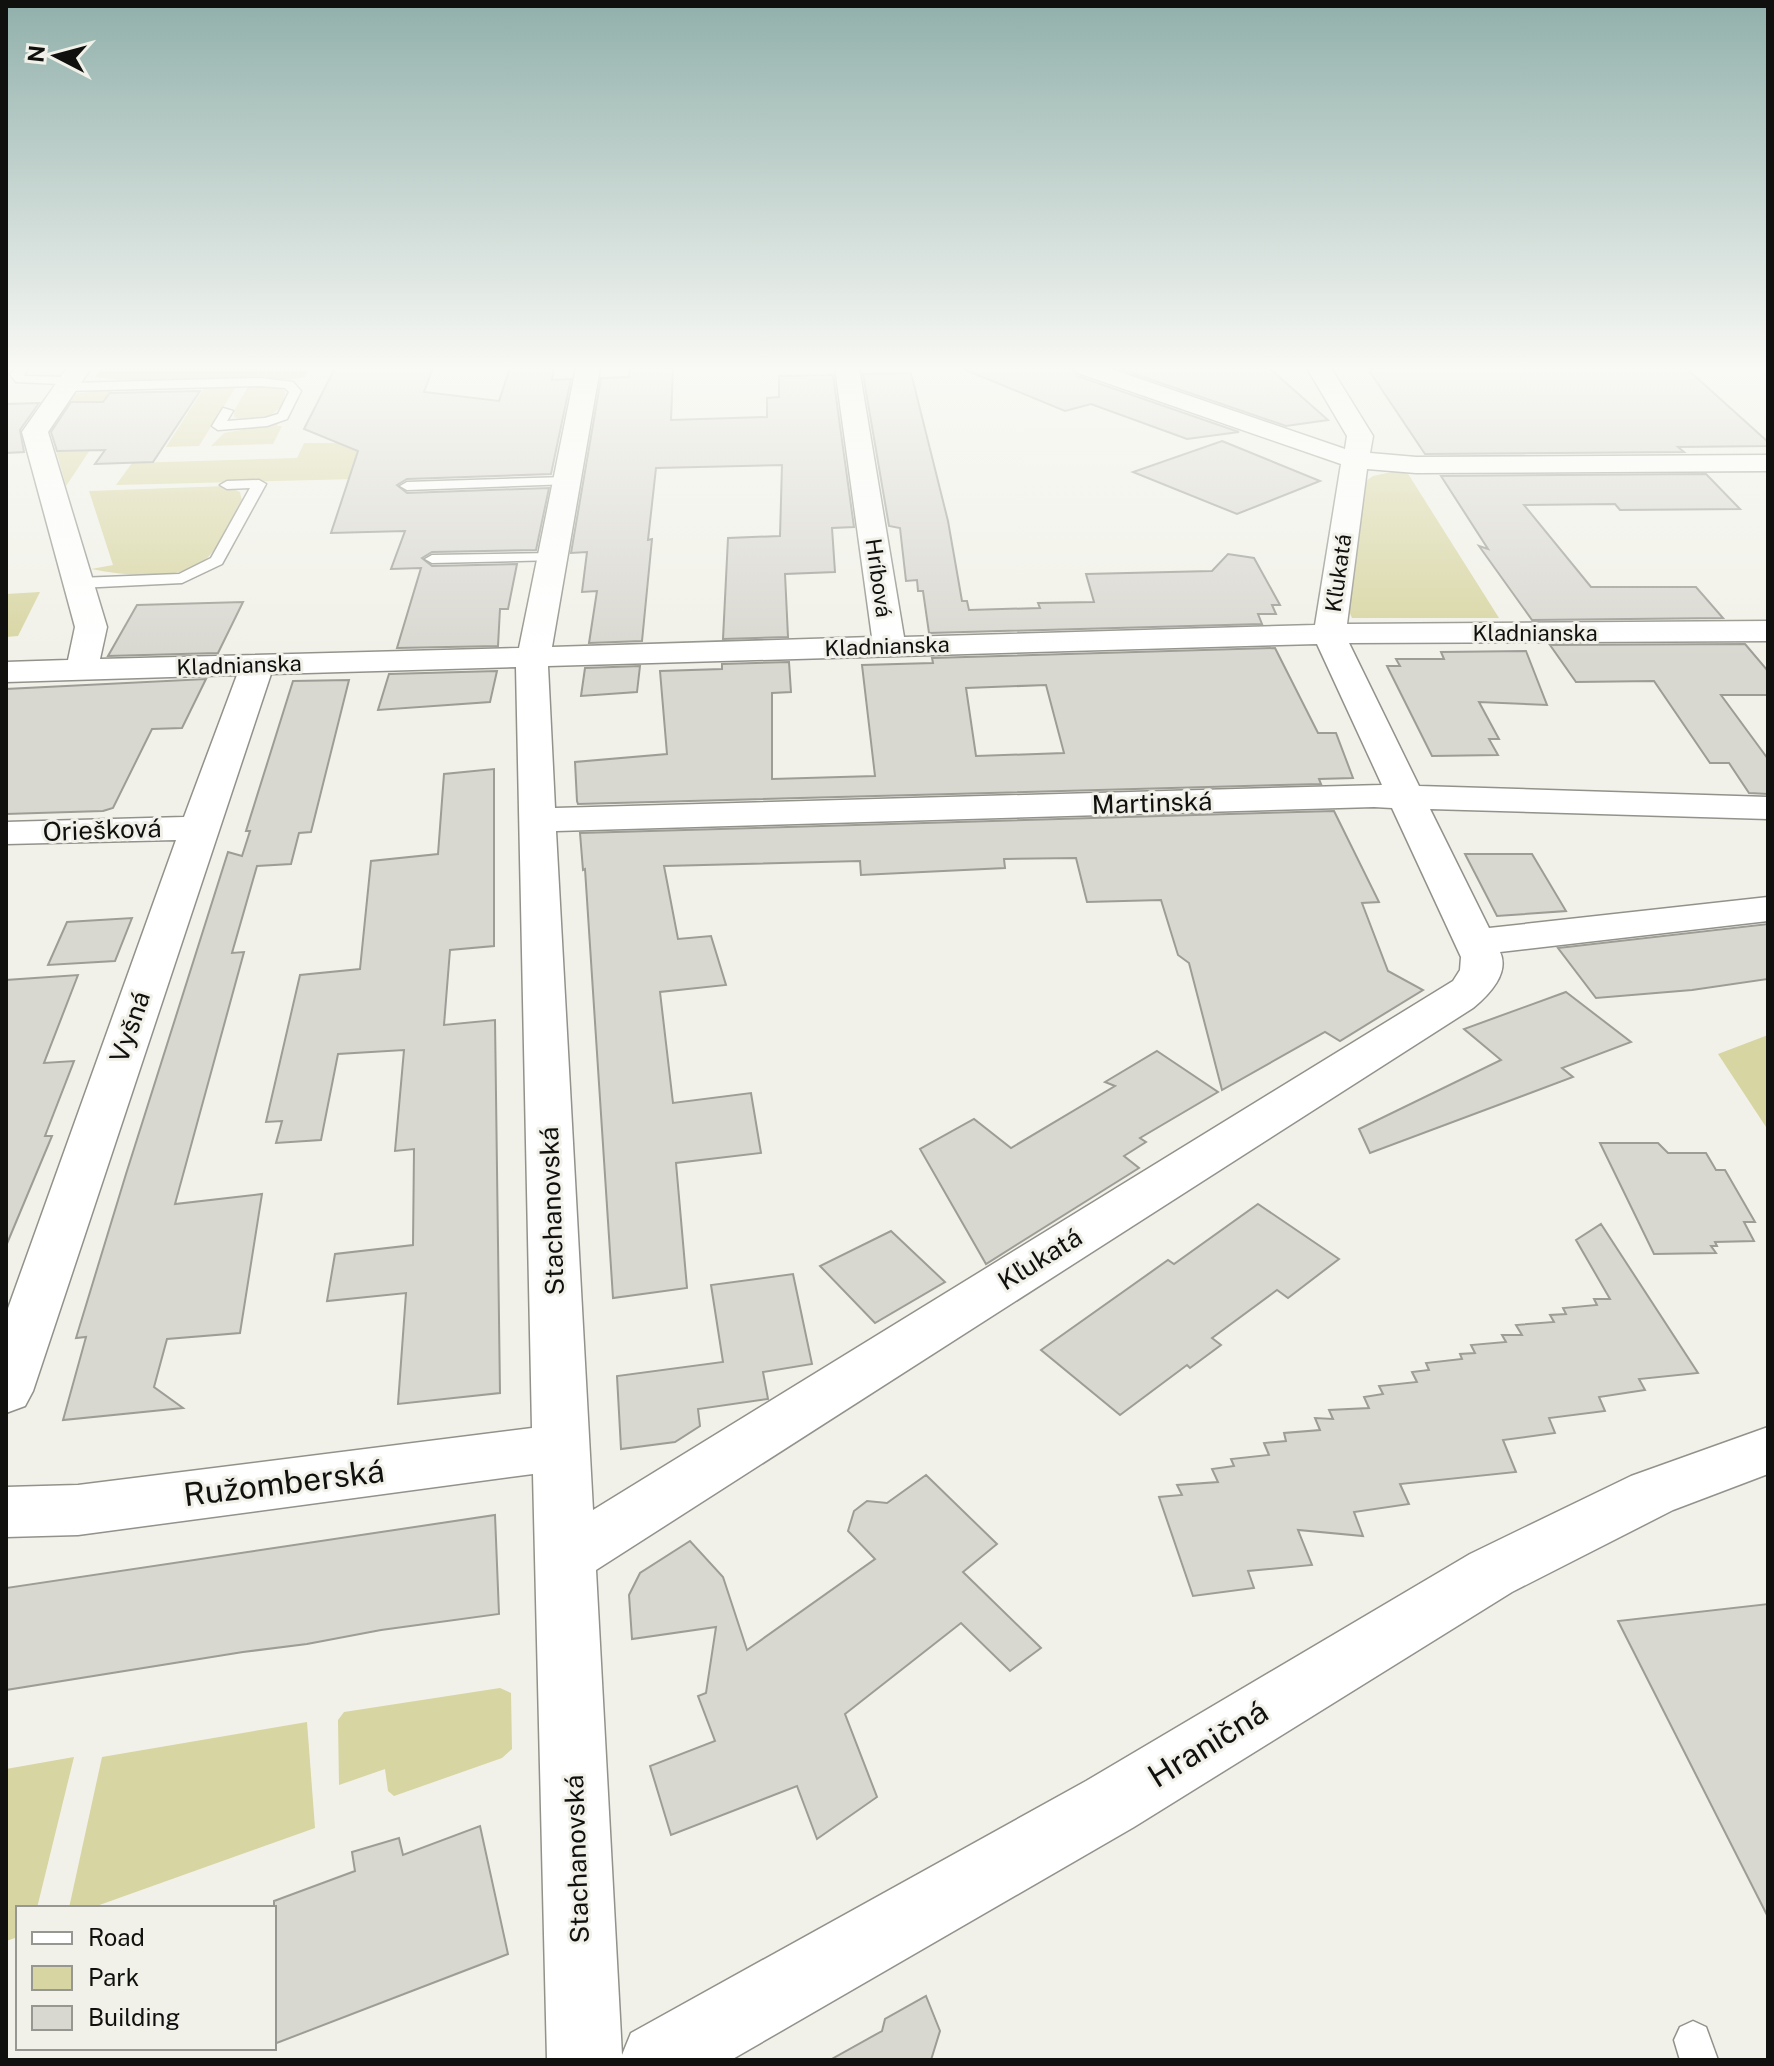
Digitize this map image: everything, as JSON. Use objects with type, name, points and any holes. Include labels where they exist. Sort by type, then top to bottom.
[{"type":"street","points":[[44,464],[91,627],[91,639],[82,669]]},
{"type":"street","name":"Stachanovská","points":[[569,464],[532,657],[585,2060]]},
{"type":"street","name":"Hríbová","points":[[862,464],[889,646]]},
{"type":"street","name":"Kľukatá","points":[[565,1558],[1458,999],[1477,982],[1482,957],[1330,634],[1355,464]]},
{"type":"street","points":[[1409,464],[1519,464]]},
{"type":"street","name":"Kladnianska","points":[[6,672],[1330,634],[1768,631]]},
{"type":"street","name":"Vyšná","points":[[6,1391],[258,664]]},
{"type":"street","name":"Martinská","points":[[536,820],[1405,797],[1768,808]]},
{"type":"street","name":"Oriešková","points":[[6,833],[199,828]]},
{"type":"street","points":[[1475,942],[1768,909]]},
{"type":"street","name":"Ružomberská","points":[[6,1512],[66,1512],[561,1447]]},
{"type":"street","name":"Hraničná","points":[[658,2060],[1110,1804],[1491,1573],[1652,1493],[1768,1450]]},
{"type":"lane","points":[[407,486],[566,481]]},
{"type":"lane","points":[[79,583],[182,578],[217,561],[259,484],[227,485]]},
{"type":"lane","points":[[432,559],[552,557]]},
{"type":"lane","points":[[485,576],[491,558]]},
{"type":"green space","points":[[60,464],[80,464],[66,486]]},
{"type":"green space","points":[[131,464],[363,464],[357,479],[116,485]]},
{"type":"green space","points":[[1405,469],[1499,618],[1352,618],[1349,611],[1362,484],[1373,476]]},
{"type":"green space","points":[[227,486],[240,492],[242,501],[219,543],[199,564],[170,574],[154,575],[91,569],[113,565],[89,491]]},
{"type":"green space","points":[[40,592],[18,636],[6,637],[6,594]]},
{"type":"green space","points":[[1768,1035],[1768,1130],[1718,1054]]},
{"type":"green space","points":[[500,1688],[511,1693],[512,1749],[502,1758],[394,1796],[388,1791],[385,1769],[339,1785],[338,1720],[344,1712]]},
{"type":"green space","points":[[307,1722],[315,1828],[97,1906],[69,1906],[102,1757]]},
{"type":"green space","points":[[74,1757],[37,1906],[16,1906],[16,1938],[6,1941],[6,1769]]},
{"type":"building","points":[[354,464],[553,464],[551,474],[407,479],[397,485],[407,493],[549,488],[536,550],[432,552],[422,558],[432,566],[517,564],[508,609],[500,609],[498,646],[397,648],[421,568],[391,569],[405,531],[331,533]]},
{"type":"building","points":[[586,464],[845,464],[854,527],[832,528],[835,572],[785,574],[788,637],[723,639],[728,538],[780,536],[782,465],[656,468],[642,641],[589,643],[597,591],[582,592],[587,552],[571,553]]},
{"type":"building","points":[[878,464],[934,464],[948,521],[962,601],[967,601],[969,610],[1040,608],[1038,603],[1094,602],[1086,574],[1212,571],[1228,554],[1254,558],[1280,605],[1272,605],[1276,614],[1258,614],[1262,624],[929,633],[923,591],[918,591],[917,580],[906,581],[900,528],[889,526]]},
{"type":"building","points":[[1155,464],[1279,464],[1320,481],[1237,514],[1133,472]]},
{"type":"building","points":[[1706,474],[1740,509],[1620,510],[1615,504],[1524,505],[1591,587],[1696,587],[1723,618],[1532,620],[1479,546],[1488,549],[1441,476]]},
{"type":"building","points":[[243,602],[218,653],[108,656],[137,605]]},
{"type":"building","points":[[1745,644],[1768,671],[1768,695],[1721,695],[1768,759],[1768,794],[1749,793],[1729,763],[1710,763],[1654,681],[1576,682],[1550,645]]},
{"type":"building","points":[[1275,648],[1318,733],[1336,733],[1353,778],[1319,779],[1321,784],[578,804],[575,762],[667,754],[660,671],[722,669],[722,664],[789,662],[791,692],[772,693],[772,779],[875,776],[862,665],[933,663],[932,658]],"holes":[[[1046,685],[1064,753],[976,756],[966,688]]]},
{"type":"building","points":[[1526,651],[1547,705],[1479,702],[1499,739],[1489,739],[1498,755],[1432,756],[1387,666],[1400,666],[1396,659],[1444,659],[1441,652]]},
{"type":"building","points":[[640,666],[637,692],[581,696],[585,668]]},
{"type":"building","points":[[497,671],[490,702],[378,710],[389,674]]},
{"type":"building","points":[[206,679],[182,728],[152,729],[113,808],[103,811],[6,814],[6,689]]},
{"type":"building","points":[[349,680],[311,832],[299,833],[291,864],[257,866],[232,953],[244,952],[175,1204],[262,1194],[240,1333],[167,1339],[154,1387],[183,1408],[63,1420],[86,1337],[76,1338],[126,1174],[228,852],[242,856],[250,831],[246,831],[293,681]]},
{"type":"building","points":[[494,769],[494,946],[450,950],[444,1025],[495,1020],[500,1393],[398,1404],[406,1293],[327,1301],[335,1254],[413,1245],[414,1149],[395,1151],[404,1050],[338,1054],[321,1140],[276,1143],[282,1121],[266,1122],[300,975],[360,969],[371,861],[438,854],[444,774]]},
{"type":"building","points":[[1334,811],[1379,902],[1362,903],[1388,971],[1423,990],[1340,1041],[1325,1032],[1222,1090],[1189,963],[1178,955],[1161,900],[1087,902],[1076,858],[1004,859],[1005,868],[861,875],[860,861],[664,866],[678,939],[711,936],[726,985],[660,992],[673,1103],[751,1093],[761,1153],[676,1163],[687,1288],[613,1298],[585,869],[580,833]]},
{"type":"building","points":[[1465,854],[1532,854],[1566,911],[1497,916]]},
{"type":"building","points":[[132,918],[115,961],[48,965],[67,922]]},
{"type":"building","points":[[1768,924],[1768,979],[1692,990],[1596,998],[1558,948]]},
{"type":"building","points":[[78,975],[44,1063],[74,1061],[45,1136],[52,1136],[6,1246],[6,980]]},
{"type":"building","points":[[1566,992],[1631,1042],[1562,1068],[1573,1077],[1370,1153],[1359,1129],[1501,1060],[1464,1029]]},
{"type":"building","points":[[1157,1051],[1218,1092],[1140,1138],[1146,1142],[1124,1156],[1139,1168],[986,1264],[920,1149],[974,1119],[1011,1148],[1115,1086],[1105,1082]]},
{"type":"building","points":[[1600,1143],[1658,1143],[1668,1153],[1706,1153],[1716,1170],[1725,1170],[1755,1222],[1744,1222],[1754,1241],[1715,1242],[1717,1246],[1711,1246],[1716,1253],[1654,1254]]},
{"type":"building","points":[[1258,1204],[1339,1259],[1288,1298],[1277,1290],[1212,1338],[1221,1345],[1190,1368],[1187,1365],[1120,1415],[1041,1350],[1168,1260],[1174,1264]]},
{"type":"building","points":[[1601,1224],[1698,1373],[1639,1379],[1645,1390],[1599,1397],[1605,1411],[1549,1418],[1555,1433],[1503,1440],[1516,1472],[1400,1484],[1409,1504],[1354,1512],[1363,1536],[1298,1530],[1312,1565],[1248,1571],[1254,1588],[1193,1596],[1159,1497],[1182,1495],[1177,1485],[1218,1482],[1212,1469],[1234,1466],[1231,1459],[1269,1455],[1264,1443],[1286,1441],[1284,1433],[1320,1430],[1315,1418],[1333,1419],[1329,1410],[1369,1408],[1364,1397],[1383,1394],[1379,1386],[1417,1382],[1412,1372],[1429,1370],[1426,1363],[1462,1359],[1460,1354],[1475,1353],[1471,1345],[1506,1342],[1502,1335],[1522,1335],[1516,1325],[1554,1322],[1550,1315],[1566,1314],[1563,1308],[1597,1305],[1594,1299],[1610,1299],[1576,1240]]},
{"type":"building","points":[[891,1231],[945,1282],[875,1323],[820,1266]]},
{"type":"building","points":[[793,1274],[812,1364],[763,1372],[768,1399],[698,1409],[700,1426],[675,1442],[621,1449],[617,1376],[723,1362],[711,1285]]},
{"type":"building","points":[[926,1475],[997,1544],[963,1572],[1041,1648],[1010,1671],[961,1623],[845,1714],[877,1797],[817,1839],[797,1786],[671,1835],[650,1766],[715,1741],[698,1696],[706,1693],[716,1627],[632,1639],[629,1595],[640,1573],[690,1541],[723,1577],[747,1650],[875,1559],[848,1531],[854,1511],[867,1501],[887,1503]]},
{"type":"building","points":[[495,1515],[499,1614],[6,1690],[6,1588]]},
{"type":"building","points":[[1768,1604],[1768,1917],[1618,1621]]},
{"type":"building","points":[[480,1826],[508,1954],[276,2043],[274,1901],[355,1871],[352,1852],[399,1838],[403,1855]]},
{"type":"building","points":[[926,1996],[940,2031],[931,2060],[830,2060],[882,2031],[885,2019]]}]
